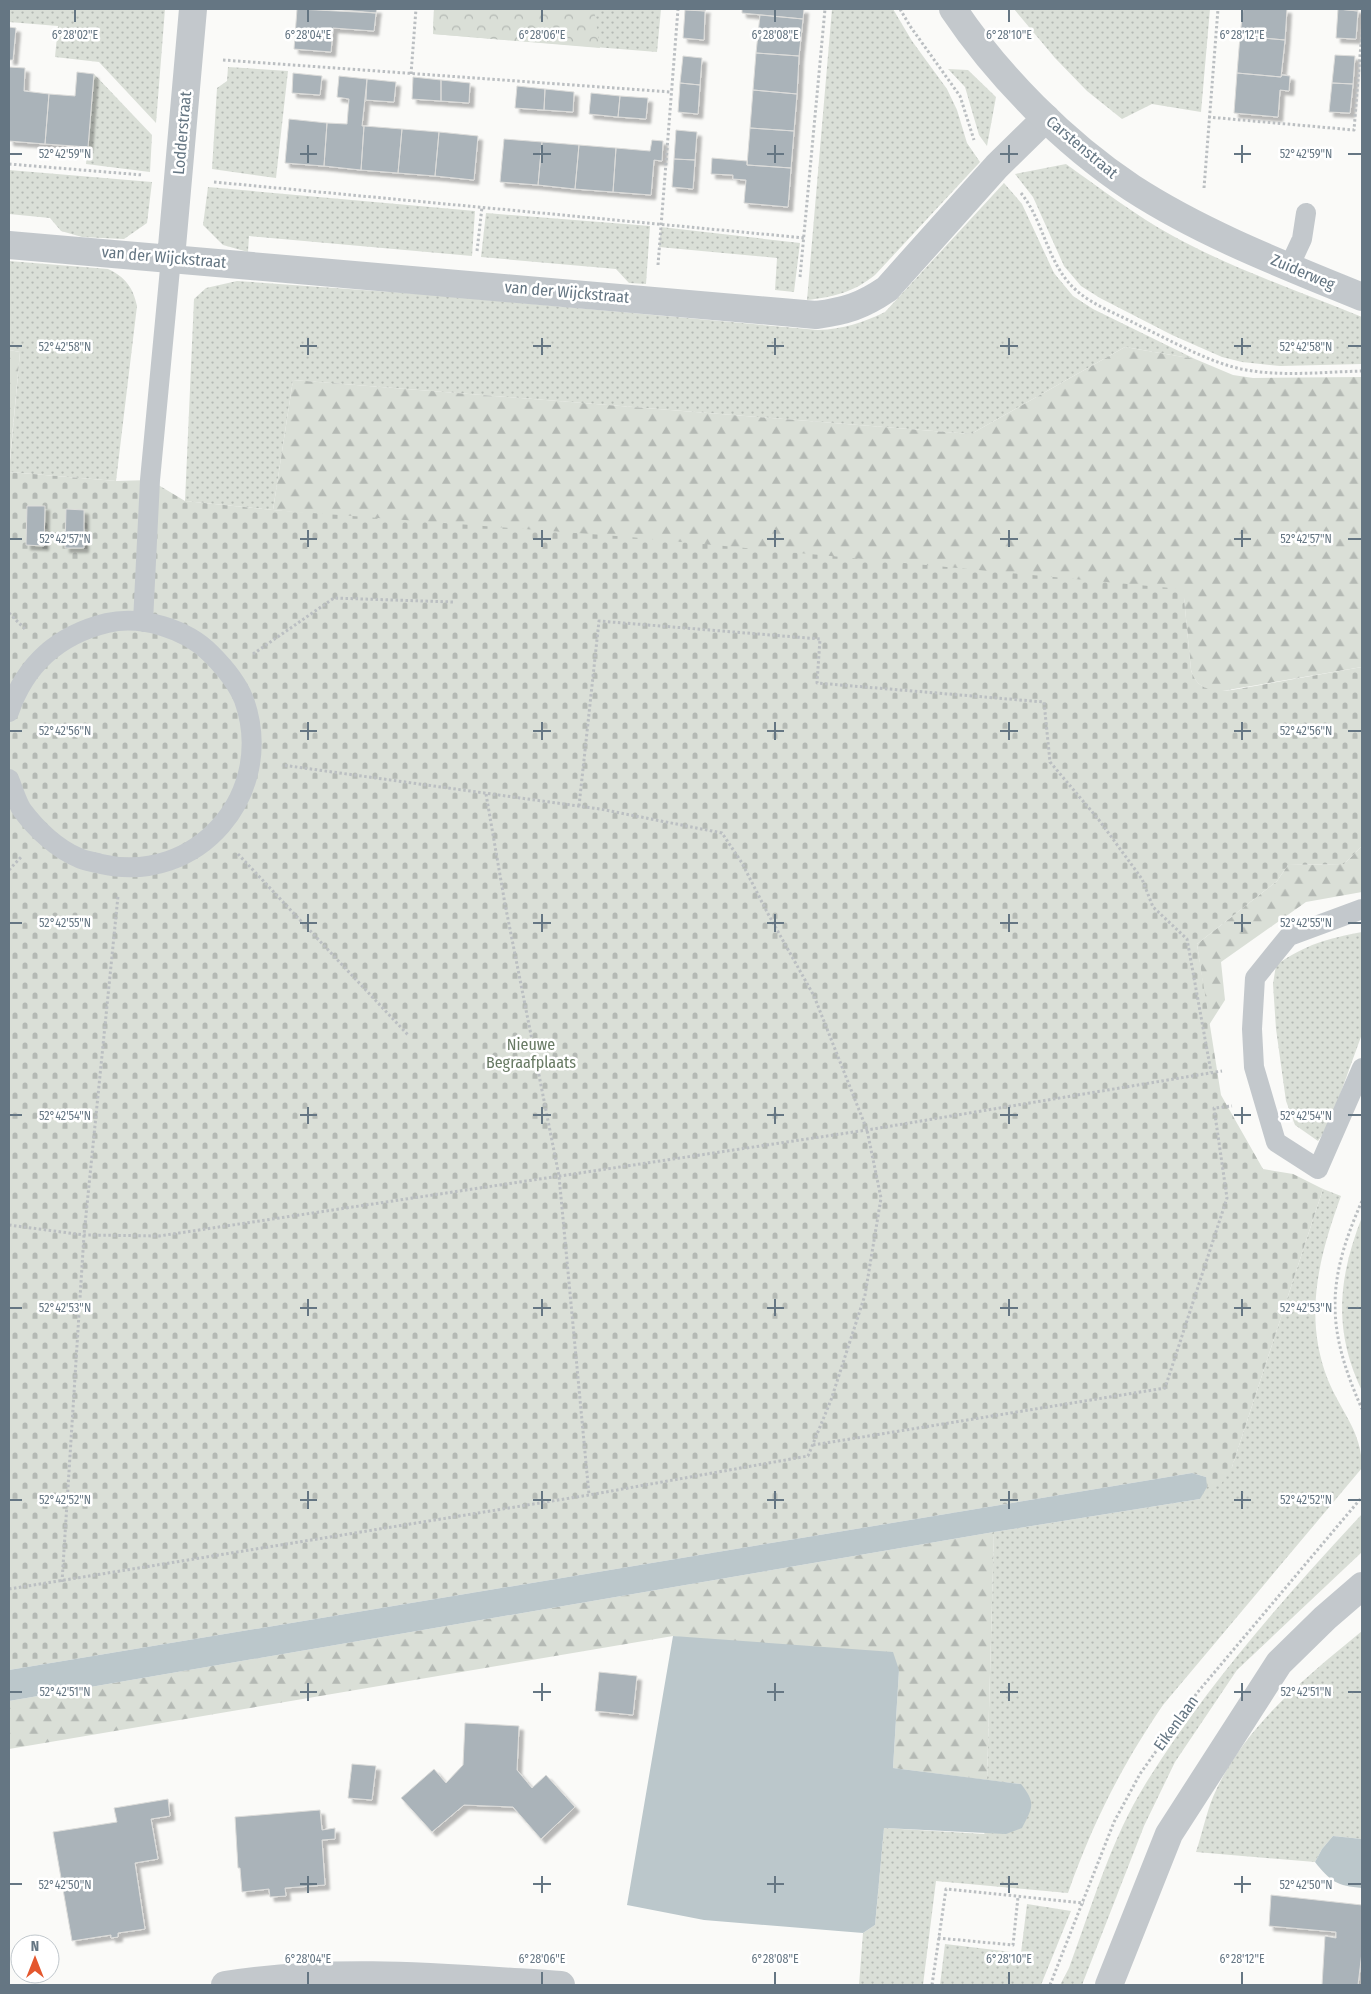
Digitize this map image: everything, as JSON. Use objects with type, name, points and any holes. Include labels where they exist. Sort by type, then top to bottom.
[{"type":"street","name":"Lodderstraat","points":[[171,258],[193,9]]},
{"type":"street","name":"Carstenstraat","points":[[953,9],[974,41],[1046,118],[1089,157],[1132,188],[1186,219],[1244,247]]},
{"type":"street","name":"van der Wijckstraat","points":[[9,245],[816,314],[841,312],[866,303],[887,289],[998,166],[1046,118]]},
{"type":"street","name":"Zuiderweg","points":[[1244,247],[1362,297]]},
{"type":"street","points":[[1109,1985],[1169,1834],[1280,1663],[1325,1618],[1362,1586]]},
{"type":"street","points":[[225,1985],[300,1976],[339,1980],[439,1977],[561,1985]]},
{"type":"lane","points":[[1289,267],[1302,239],[1306,213]]},
{"type":"lane","points":[[143,622],[150,480],[171,258]]},
{"type":"lane","points":[[9,712],[16,692],[30,670],[48,650],[76,632],[109,622],[143,622],[175,630],[204,647],[228,671],[243,699],[251,729],[251,761],[245,786],[234,810],[217,832],[189,852],[156,866],[121,868],[79,858],[43,835],[22,809],[9,778]]},
{"type":"lane","points":[[1362,909],[1289,936],[1255,978],[1252,1029],[1254,1067],[1276,1142],[1318,1169],[1362,1068]]},
{"type":"path","points":[[411,74],[416,9]]},
{"type":"path","points":[[654,300],[678,9]]},
{"type":"path","points":[[796,312],[825,9]]},
{"type":"path","points":[[900,9],[960,96],[975,142],[1027,201],[1040,224],[1059,270],[1077,291],[1096,303],[1170,340],[1240,368],[1280,373],[1362,370]]},
{"type":"path","points":[[1204,196],[1208,117],[1218,9]]},
{"type":"path","points":[[1208,117],[1354,130],[1362,31]]},
{"type":"path","points":[[189,58],[671,92]]},
{"type":"path","points":[[9,164],[178,178],[804,238]]},
{"type":"path","points":[[474,284],[482,207]]},
{"type":"path","points":[[228,671],[334,598],[454,602]]},
{"type":"path","points":[[579,806],[599,621],[820,639],[817,683],[1044,702],[1050,762],[1099,820],[1142,879],[1153,907],[1187,940],[1211,1072]]},
{"type":"path","points":[[9,1589],[62,1582],[589,1495],[808,1456],[831,1400],[866,1295],[881,1198],[867,1130],[814,996],[742,863],[722,833],[579,806],[251,761]]},
{"type":"path","points":[[486,794],[505,904],[560,1176],[589,1495]]},
{"type":"path","points":[[217,832],[409,1036]]},
{"type":"path","points":[[62,1582],[84,1235],[121,868]]},
{"type":"path","points":[[9,1225],[84,1235],[159,1236],[867,1130],[1211,1072],[1254,1067]]},
{"type":"path","points":[[812,1446],[1165,1388],[1227,1198],[1214,1108],[1264,1102]]},
{"type":"path","points":[[1362,1201],[1346,1239],[1334,1302],[1338,1342],[1348,1378],[1362,1409]]},
{"type":"path","name":"Eikenlaan","points":[[1050,1985],[1084,1903],[1114,1822],[1140,1774],[1197,1692],[1362,1497]]},
{"type":"path","points":[[932,1985],[946,1889],[1084,1903]]},
{"type":"path","points":[[938,1938],[1013,1945],[1018,1897]]},
{"type":"green space","points":[[9,9],[165,9],[156,123],[99,62],[55,57],[58,26],[9,22]]},
{"type":"green space","points":[[434,9],[661,9],[657,52],[433,34]]},
{"type":"green space","points":[[434,9],[594,9],[600,48],[433,34]]},
{"type":"green space","points":[[832,9],[893,9],[912,41],[947,89],[957,110],[967,143],[980,162],[875,275],[859,286],[843,293],[807,300]]},
{"type":"green space","points":[[1014,9],[1210,9],[1201,112],[1152,104],[1122,119],[1087,91],[1055,58]]},
{"type":"green space","points":[[228,67],[288,71],[276,178],[212,169],[217,88],[227,81]]},
{"type":"green space","points":[[948,69],[968,70],[996,97],[987,146],[979,135],[965,87]]},
{"type":"green space","points":[[94,74],[152,135],[150,172],[86,164]]},
{"type":"green space","points":[[1066,164],[1118,202],[1196,248],[1362,317],[1362,364],[1280,366],[1242,362],[1222,357],[1172,335],[1100,298],[1081,286],[1064,266],[1033,197],[1015,174]]},
{"type":"green space","points":[[9,170],[152,182],[147,223],[124,239],[82,237],[61,231],[50,218],[9,214]]},
{"type":"green space","points":[[1004,183],[1022,204],[1054,273],[1073,296],[1093,309],[1195,359],[1125,347],[971,434],[293,380],[273,510],[185,501],[194,299],[206,288],[237,281],[433,295],[818,330],[845,327],[885,312]]},
{"type":"green space","points":[[208,187],[475,211],[472,256],[249,236],[248,252],[223,245],[203,225]]},
{"type":"green space","points":[[486,213],[650,226],[646,284],[629,283],[616,269],[481,257]]},
{"type":"green space","points":[[661,227],[800,243],[794,292],[775,290],[777,258],[659,247]]},
{"type":"green space","points":[[9,261],[108,269],[124,279],[131,288],[137,306],[116,481],[9,472],[20,352],[9,350]]},
{"type":"green space","points":[[1125,347],[1195,359],[1233,375],[1253,378],[1362,377],[1362,667],[1216,692],[1200,685],[1191,670],[1184,598],[273,510],[293,380],[971,434]]},
{"type":"green space","points":[[9,350],[20,352],[9,469]]},
{"type":"green space","name":"Nieuwe Begraafplaats","points":[[9,472],[116,481],[150,480],[185,501],[273,510],[629,537],[1179,589],[1184,598],[1191,670],[1197,682],[1202,686],[1218,691],[1232,690],[1362,667],[1362,846],[1344,864],[1288,865],[1277,881],[1197,944],[1221,1095],[1263,1169],[1293,1174],[1323,1189],[1232,1467],[1221,1484],[1207,1487],[1206,1477],[1192,1473],[9,1670]]},
{"type":"green space","points":[[1362,846],[1362,892],[1306,902],[1221,962],[1225,1000],[1209,1025],[1197,944],[1277,881],[1288,865],[1344,864]]},
{"type":"green space","points":[[1362,932],[1362,1034],[1329,1125],[1318,1141],[1295,1125],[1286,1101],[1276,1029],[1273,984],[1276,965],[1297,952],[1317,943]]},
{"type":"green space","points":[[1323,1189],[1341,1196],[1326,1241],[1321,1264],[1315,1310],[1316,1333],[1320,1356],[1328,1380],[1359,1443],[1362,1468],[1163,1705],[1109,1796],[1087,1842],[1068,1893],[936,1881],[923,1985],[859,1985],[863,1933],[875,1925],[884,1828],[984,1834],[1021,1784],[987,1780],[994,1532],[1200,1499],[1206,1477],[1232,1467]]},
{"type":"green space","points":[[1362,1217],[1362,1391],[1346,1347],[1342,1304],[1348,1261]]},
{"type":"green space","points":[[1362,1514],[1362,1552],[1237,1670],[1175,1762],[1144,1826],[1082,1985],[1060,1985],[1069,1968],[1112,1850],[1146,1783],[1195,1711],[1248,1643],[1275,1610]]},
{"type":"green space","points":[[994,1532],[987,1780],[893,1768],[899,1670],[673,1636],[9,1749],[9,1701]]},
{"type":"green space","points":[[1362,1631],[1362,1839],[1333,1836],[1322,1849],[1315,1862],[1196,1852],[1213,1797],[1241,1748],[1277,1705]]},
{"type":"green space","points":[[1027,1904],[1071,1911],[1041,1985],[940,1985],[945,1944],[1021,1953]]},
{"type":"shaded area","points":[[1192,1473],[1206,1477],[1207,1487],[1200,1499],[994,1532],[9,1701],[9,1670]]},
{"type":"shaded area","points":[[673,1636],[893,1652],[899,1670],[893,1768],[1021,1784],[1031,1801],[1029,1815],[1022,1828],[1006,1834],[884,1828],[875,1925],[863,1933],[704,1920],[627,1905]]},
{"type":"shaded area","points":[[1333,1836],[1362,1839],[1362,1888],[1340,1884],[1325,1874],[1315,1862],[1322,1849]]},
{"type":"building","points":[[297,9],[376,13],[374,31],[333,28],[331,52],[294,49]]},
{"type":"building","points":[[331,9],[377,9],[376,13]]},
{"type":"building","points":[[685,9],[706,9],[705,11]]},
{"type":"building","points":[[742,9],[804,9],[803,19],[742,13]]},
{"type":"building","points":[[1243,9],[1287,9],[1285,40],[1240,36]]},
{"type":"building","points":[[1338,9],[1358,11],[1356,39],[1336,38]]},
{"type":"building","points":[[1338,9],[1358,9],[1358,11]]},
{"type":"building","points":[[685,10],[705,11],[704,40],[683,38]]},
{"type":"building","points":[[760,15],[803,19],[799,56],[756,53]]},
{"type":"building","points":[[9,27],[16,28],[13,60],[9,60]]},
{"type":"building","points":[[1240,36],[1285,40],[1281,77],[1237,73]]},
{"type":"building","points":[[756,53],[799,56],[797,94],[753,90]]},
{"type":"building","points":[[1335,55],[1355,56],[1353,84],[1332,83]]},
{"type":"building","points":[[683,56],[702,58],[700,85],[680,83]]},
{"type":"building","points":[[9,67],[25,68],[24,91],[49,94],[45,144],[9,141]]},
{"type":"building","points":[[77,72],[94,74],[88,147],[45,144],[49,94],[75,96]]},
{"type":"building","points":[[293,73],[322,76],[320,95],[292,93]]},
{"type":"building","points":[[1237,73],[1281,77],[1282,75],[1290,76],[1289,91],[1280,90],[1278,117],[1234,113]]},
{"type":"building","points":[[339,76],[367,79],[362,126],[364,126],[361,170],[324,166],[327,123],[347,124],[349,99],[337,97]]},
{"type":"building","points":[[413,77],[441,80],[441,101],[412,99]]},
{"type":"building","points":[[367,79],[396,82],[394,102],[366,100]]},
{"type":"building","points":[[441,80],[470,83],[469,103],[441,101]]},
{"type":"building","points":[[680,83],[700,85],[698,114],[678,112]]},
{"type":"building","points":[[1332,83],[1353,84],[1350,113],[1329,112]]},
{"type":"building","points":[[517,86],[545,89],[544,110],[515,108]]},
{"type":"building","points":[[545,89],[574,92],[573,112],[544,110]]},
{"type":"building","points":[[753,90],[797,94],[794,131],[750,128]]},
{"type":"building","points":[[591,93],[620,96],[618,117],[589,114]]},
{"type":"building","points":[[620,96],[648,98],[646,119],[618,117]]},
{"type":"building","points":[[289,119],[327,123],[324,166],[285,163]]},
{"type":"building","points":[[364,126],[402,129],[398,173],[361,170]]},
{"type":"building","points":[[750,128],[794,131],[791,168],[747,165]]},
{"type":"building","points":[[402,129],[439,132],[435,176],[398,173]]},
{"type":"building","points":[[676,130],[697,132],[695,160],[674,159]]},
{"type":"building","points":[[439,132],[478,136],[474,180],[435,176]]},
{"type":"building","points":[[504,139],[542,142],[538,185],[500,182]]},
{"type":"building","points":[[652,140],[663,141],[662,161],[654,160],[651,195],[613,192],[616,148],[650,151]]},
{"type":"building","points":[[542,142],[579,145],[575,189],[538,185]]},
{"type":"building","points":[[579,145],[616,148],[613,192],[575,189]]},
{"type":"building","points":[[712,158],[747,161],[747,165],[791,168],[788,207],[744,203],[746,180],[733,179],[733,175],[711,174]]},
{"type":"building","points":[[674,159],[695,160],[693,189],[672,187]]},
{"type":"building","points":[[27,506],[45,506],[44,546],[26,545]]},
{"type":"building","points":[[66,509],[84,510],[84,548],[65,548]]},
{"type":"building","points":[[599,1672],[637,1676],[633,1715],[595,1711]]},
{"type":"building","points":[[465,1723],[519,1726],[517,1770],[532,1788],[546,1775],[575,1807],[541,1839],[513,1807],[464,1805],[432,1832],[401,1798],[434,1769],[446,1783],[463,1765]]},
{"type":"building","points":[[352,1764],[376,1766],[372,1800],[348,1798]]},
{"type":"building","points":[[168,1799],[170,1816],[151,1819],[158,1859],[135,1863],[145,1929],[118,1933],[118,1937],[111,1938],[111,1935],[72,1941],[53,1832],[117,1822],[114,1808]]},
{"type":"building","points":[[320,1810],[322,1830],[335,1828],[335,1839],[322,1840],[325,1885],[285,1888],[286,1896],[270,1897],[269,1889],[242,1892],[240,1868],[238,1868],[235,1817]]},
{"type":"building","points":[[1271,1895],[1362,1905],[1362,1952],[1358,1985],[1322,1985],[1325,1936],[1336,1938],[1336,1932],[1269,1926]]}]
